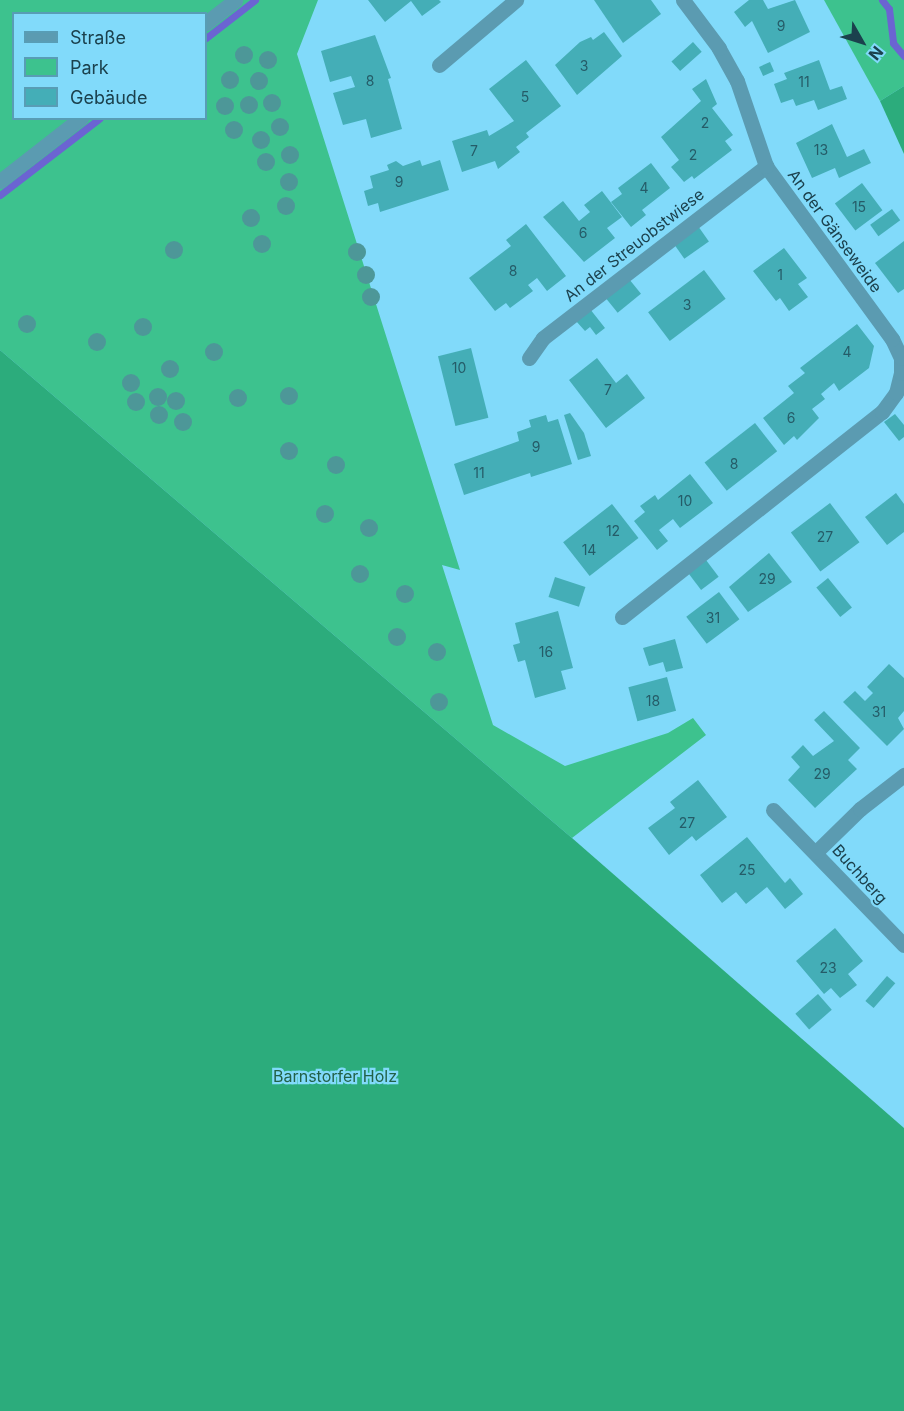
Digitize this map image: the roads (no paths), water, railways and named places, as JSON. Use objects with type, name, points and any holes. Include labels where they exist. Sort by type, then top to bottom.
[{"type":"street","points":[[207,22],[235,0]]},
{"type":"street","points":[[439,65],[516,0]]},
{"type":"street","name":"An der Gänseweide","points":[[622,617],[882,412],[896,393],[901,358],[892,339],[766,166],[737,81],[719,48],[683,0]]},
{"type":"street","points":[[0,181],[78,120]]},
{"type":"street","name":"An der Streuobstwiese","points":[[529,358],[543,338],[766,166]]},
{"type":"street","name":"Buchberg","points":[[816,852],[860,809],[904,776]]},
{"type":"street","name":"Buchberg","points":[[773,810],[904,945]]},
{"type":"waterway","points":[[207,37],[255,0]]},
{"type":"waterway","points":[[882,0],[889,9],[893,43],[904,56]]},
{"type":"waterway","points":[[0,195],[97,120]]},
{"type":"park label","name":"Barnstorfer Holz","points":[[335,1076]]}]
